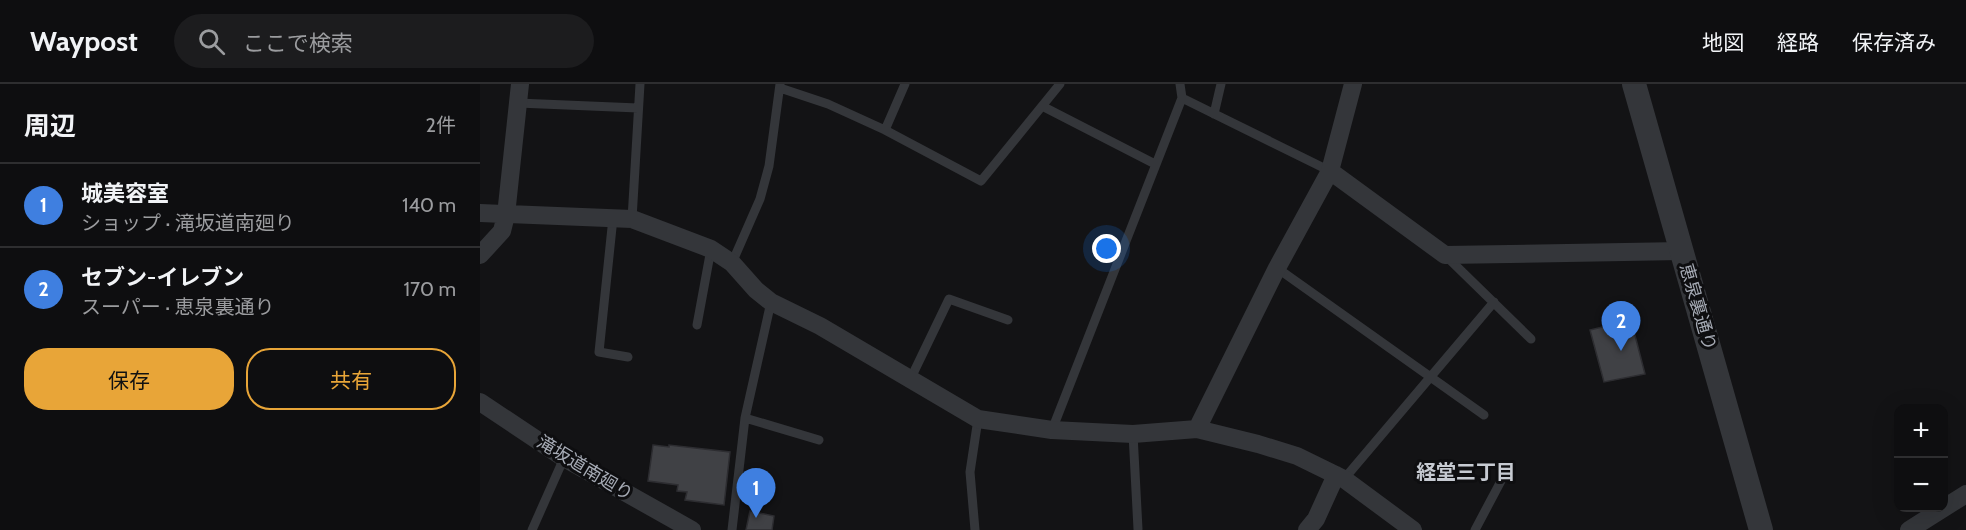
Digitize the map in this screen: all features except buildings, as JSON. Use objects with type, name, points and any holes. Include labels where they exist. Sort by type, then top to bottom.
[{"type":"street","points":[[480,255],[502,231],[506,215],[520,84]]},
{"type":"street","points":[[1197,429],[1277,268],[1330,171],[1353,84]]},
{"type":"street","name":"恵泉裏通り","points":[[1634,84],[1761,530]]},
{"type":"street","points":[[1330,171],[1445,255],[1682,251]]},
{"type":"street","points":[[480,213],[632,219],[711,249],[732,262],[756,290],[771,302],[820,326],[978,418],[1052,430],[1133,434],[1197,429],[1258,444],[1297,456],[1340,477],[1413,530]]},
{"type":"street","name":"滝坂道南廻り","points":[[480,402],[564,458],[692,530]]},
{"type":"street","points":[[1307,530],[1316,519],[1340,477]]},
{"type":"street","points":[[1909,530],[1966,494]]},
{"type":"lane","points":[[632,219],[640,84]]},
{"type":"lane","points":[[885,130],[905,84]]},
{"type":"lane","points":[[732,262],[760,199],[769,166],[780,86],[828,104],[885,130],[981,181],[1060,84]]},
{"type":"lane","points":[[1052,430],[1182,98],[1180,84]]},
{"type":"lane","points":[[1214,114],[1221,84]]},
{"type":"lane","points":[[1182,98],[1330,171]]},
{"type":"lane","points":[[518,103],[638,108]]},
{"type":"lane","points":[[1042,106],[1155,164]]},
{"type":"lane","points":[[613,218],[599,352],[628,357]]},
{"type":"lane","points":[[697,325],[711,249]]},
{"type":"lane","points":[[1445,255],[1531,339]]},
{"type":"lane","points":[[1277,268],[1484,415]]},
{"type":"lane","points":[[910,380],[949,299],[1008,320]]},
{"type":"lane","points":[[732,530],[745,418],[771,302]]},
{"type":"lane","points":[[1340,477],[1494,302]]},
{"type":"lane","points":[[745,418],[819,440]]},
{"type":"lane","points":[[975,530],[970,472],[978,418]]},
{"type":"lane","points":[[1133,434],[1138,529]]},
{"type":"lane","points":[[532,530],[564,458]]},
{"type":"lane","points":[[1475,530],[1501,481]]},
{"type":"place","name":"セブン-イレブン","points":[[1621,351]]},
{"type":"place","name":"城美容室","points":[[756,518]]},
{"type":"district","name":"経堂三丁目","points":[[1466,472]]}]
